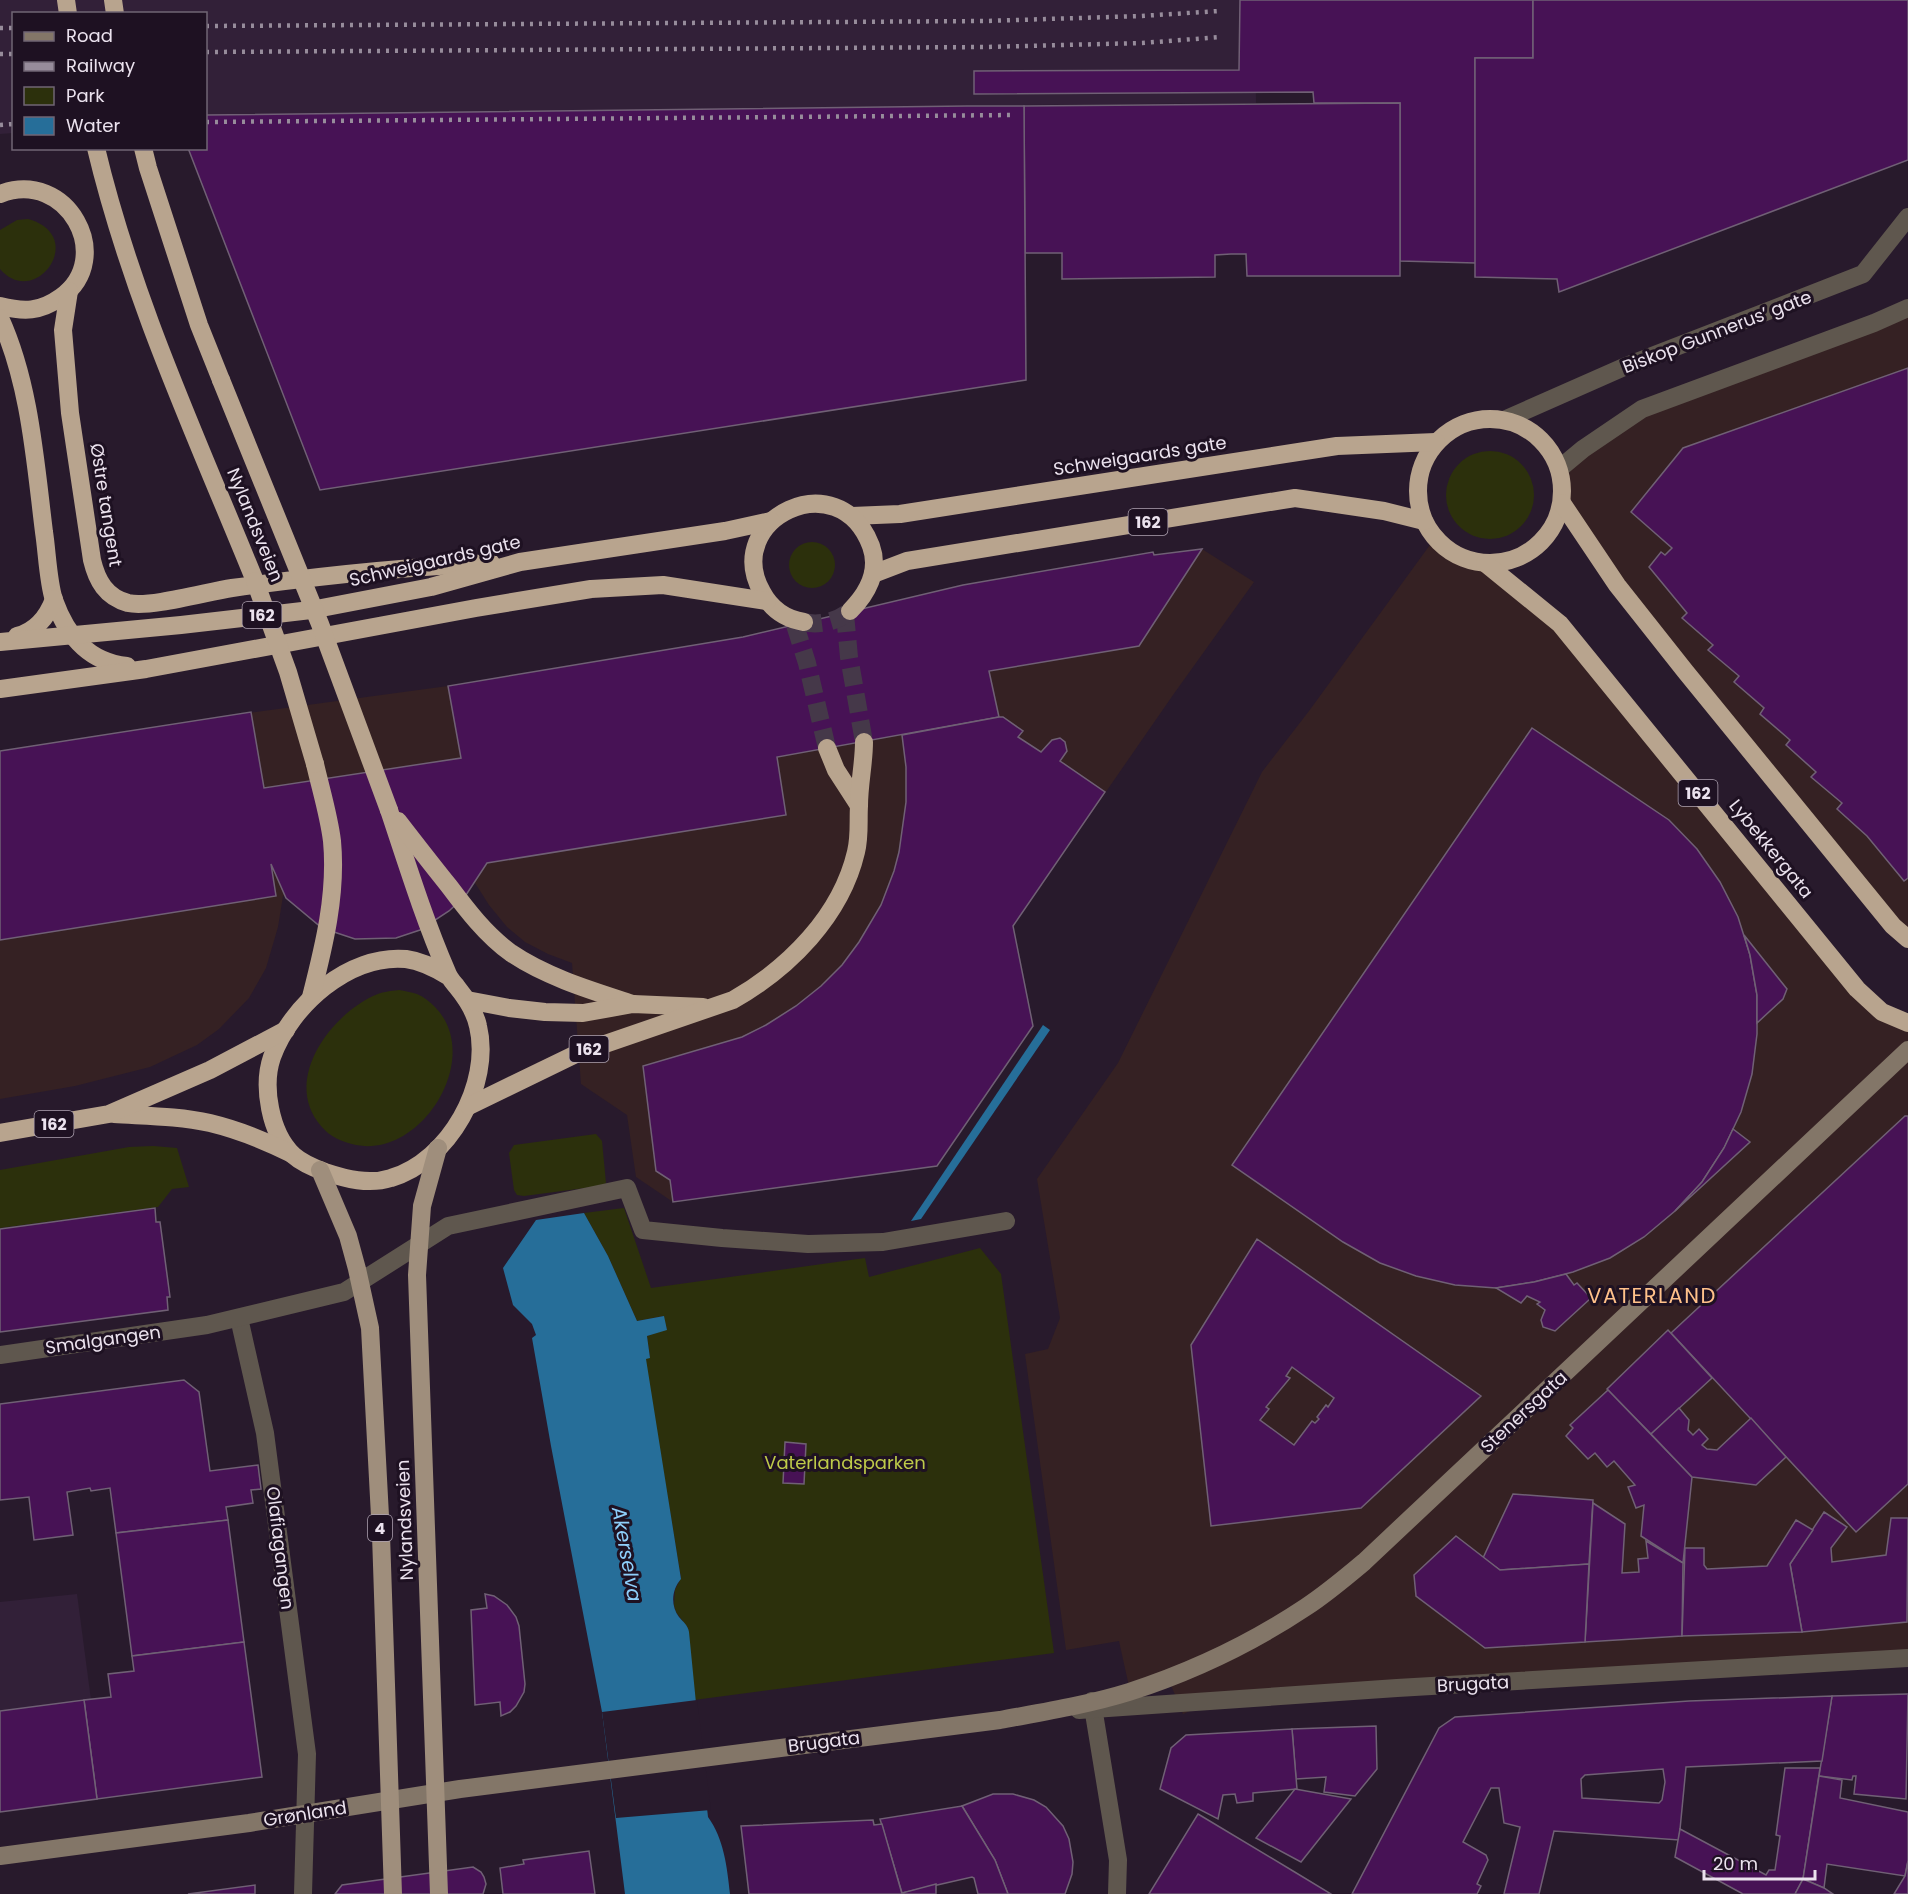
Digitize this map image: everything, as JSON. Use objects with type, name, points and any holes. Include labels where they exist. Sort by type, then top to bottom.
[{"type":"highway","name":"Nylandsveien","points":[[96,150],[135,283],[155,340],[274,629],[303,716],[332,840],[333,867],[328,921],[311,997]]},
{"type":"highway","name":"Nylandsveien","points":[[144,150],[199,326],[304,584],[389,810],[431,933],[448,975],[467,1000],[478,1024],[482,1047],[479,1077],[469,1106],[438,1148],[417,1166],[391,1178],[367,1181],[346,1179],[320,1170],[292,1154],[282,1139],[274,1119],[269,1098],[269,1076],[272,1057],[287,1029],[311,997],[352,970],[387,959],[423,963],[448,975]]},
{"type":"highway","name":"162","points":[[0,194],[11,189],[32,189],[53,196],[70,210],[81,229],[85,250],[81,272],[69,291]]},
{"type":"highway","points":[[0,306],[20,311],[47,306],[69,291]]},
{"type":"highway","name":"Østre tangent","points":[[69,291],[63,330],[70,413],[92,560],[101,586],[119,600],[131,604],[145,603],[216,590],[339,573],[432,565],[520,562]]},
{"type":"highway","name":"162","points":[[0,318],[13,349],[27,410],[54,599],[80,646],[100,660],[115,665],[146,669]]},
{"type":"highway","name":"162","points":[[1482,419],[1504,420],[1525,427],[1550,449],[1563,485],[1562,503],[1553,526],[1541,542],[1525,554],[1506,561],[1485,563],[1459,556],[1435,538],[1424,521],[1419,501],[1418,482],[1424,462],[1436,442],[1457,426],[1482,419]]},
{"type":"highway","name":"Schweigaards gate","points":[[0,641],[311,610],[430,587],[520,562],[725,531],[771,521],[786,510],[802,504],[819,503],[837,507],[852,516],[900,514],[1337,446],[1436,442]]},
{"type":"highway","name":"162","points":[[873,574],[907,561],[1295,498],[1384,511],[1424,521]]},
{"type":"highway","points":[[1562,503],[1617,585],[1685,671],[1893,926],[1908,939]]},
{"type":"highway","points":[[850,611],[864,597],[873,574],[873,553],[866,532],[852,516]]},
{"type":"highway","points":[[767,602],[756,582],[753,561],[759,538],[771,521]]},
{"type":"highway","name":"Lybekkergata","points":[[1485,563],[1560,624],[1857,989],[1882,1012],[1908,1023]]},
{"type":"highway","name":"162","points":[[0,689],[146,669],[476,608],[591,590],[663,585],[767,602],[797,622]]},
{"type":"highway","name":"162","points":[[0,641],[22,635],[42,622],[50,612],[54,599]]},
{"type":"highway","name":"162","points":[[469,1106],[576,1054],[714,1007],[753,988],[790,959],[825,918],[849,875],[860,827],[858,804],[864,763],[864,742]]},
{"type":"highway","points":[[827,748],[836,770],[858,804]]},
{"type":"highway","name":"162","points":[[389,810],[473,917],[510,952],[530,965],[585,988],[633,1004]]},
{"type":"highway","name":"162","points":[[467,1000],[545,1012],[583,1013],[633,1004],[714,1007]]},
{"type":"highway","name":"162","points":[[109,1114],[210,1070],[287,1029]]},
{"type":"highway","name":"162","points":[[0,1133],[109,1114],[178,1118],[209,1123],[264,1140],[292,1154]]},
{"type":"main road","name":"Nylandsveien","points":[[438,1148],[422,1206],[417,1275],[439,1894]]},
{"type":"main road","name":"Nylandsveien","points":[[320,1170],[348,1236],[370,1328],[381,1535],[393,1894]]},
{"type":"street","name":"Biskop Gunnerus’ gate","points":[[1504,420],[1624,368],[1863,274],[1908,217]]},
{"type":"street","points":[[1559,469],[1592,442],[1642,409],[1874,323],[1908,308]]},
{"type":"street","name":"Stenersgata","points":[[1093,1705],[1226,1652],[1294,1615],[1340,1581],[1398,1532],[1908,1050]]},
{"type":"street","points":[[239,1317],[344,1292],[448,1226],[627,1188],[642,1230],[722,1238],[808,1244],[883,1242],[1006,1221]]},
{"type":"street","name":"Smalgangen","points":[[0,1355],[207,1325],[239,1317]]},
{"type":"street","name":"Olafiagangen","points":[[239,1317],[265,1433],[307,1754],[303,1894]]},
{"type":"street","name":"Brugata","points":[[609,1769],[1093,1705],[1908,1658]]},
{"type":"street","points":[[1093,1705],[1118,1860],[1117,1894]]},
{"type":"street","name":"Grønland","points":[[0,1856],[249,1823],[460,1789],[609,1769]]},
{"type":"shaded area","points":[[0,0],[1255,0],[1256,103],[1024,105],[1024,122],[207,131],[207,12],[12,12],[12,133],[0,134]]},
{"type":"shaded area","points":[[1908,308],[1908,939],[1562,503],[1563,485],[1559,469],[1642,409]]},
{"type":"shaded area","points":[[1435,538],[1459,556],[1485,563],[1523,593],[1842,969],[1908,1023],[1908,1658],[1209,1703],[1183,1714],[1168,1678],[1130,1691],[1119,1641],[1066,1650],[1025,1354],[1048,1349],[1060,1318],[1037,1179],[1118,1063],[1262,772]]},
{"type":"shaded area","points":[[1202,549],[1254,582],[1013,926],[1033,1026],[937,1166],[673,1202],[636,1177],[627,1115],[581,1084],[572,963],[525,942],[507,927],[489,905],[463,864],[283,896],[278,927],[266,968],[249,998],[219,1029],[197,1045],[150,1067],[75,1086],[0,1099],[0,751],[211,718],[448,686],[743,637],[963,585],[1153,552],[1154,555]]},
{"type":"shaded area","points":[[77,1594],[91,1700],[0,1711],[0,1602]]},
{"type":"green space","points":[[28,219],[46,228],[54,240],[55,253],[50,266],[40,276],[28,281],[14,279],[0,269],[0,230],[17,220]]},
{"type":"green space","points":[[1490,451],[1507,454],[1521,464],[1531,478],[1534,495],[1531,512],[1521,526],[1507,536],[1490,539],[1473,536],[1459,526],[1449,512],[1446,495],[1449,478],[1459,464],[1473,454]]},
{"type":"green space","points":[[812,542],[828,549],[835,565],[828,581],[812,588],[796,581],[789,565],[796,549]]},
{"type":"green space","points":[[399,990],[417,994],[427,1000],[435,1007],[448,1028],[453,1051],[449,1076],[439,1100],[423,1120],[403,1136],[380,1145],[356,1145],[346,1142],[325,1130],[310,1108],[306,1090],[309,1071],[316,1052],[327,1034],[341,1019],[373,996]]},
{"type":"green space","points":[[596,1134],[602,1141],[606,1183],[600,1186],[517,1195],[514,1190],[509,1153],[514,1145]]},
{"type":"green space","points":[[129,1147],[177,1148],[189,1187],[172,1189],[158,1207],[0,1228],[0,1170]]},
{"type":"green space","name":"Vaterlandsparken","points":[[624,1208],[651,1288],[865,1258],[869,1277],[980,1248],[1001,1274],[1054,1653],[694,1700],[688,1628],[676,1612],[674,1605],[675,1590],[681,1578],[645,1359],[650,1357],[647,1336],[667,1329],[663,1316],[637,1321],[608,1256],[584,1213]]},
{"type":"water","points":[[1043,1025],[1050,1030],[921,1219],[911,1221]]},
{"type":"water","name":"Akerselva","points":[[584,1213],[608,1256],[637,1321],[664,1316],[667,1330],[647,1336],[650,1358],[646,1359],[681,1579],[674,1592],[673,1602],[676,1612],[689,1632],[708,1817],[721,1844],[730,1894],[625,1894],[602,1712],[532,1338],[536,1335],[532,1324],[513,1305],[503,1268],[536,1220]]},
{"type":"pier","points":[[697,1700],[711,1810],[616,1818],[602,1712]]},
{"type":"building","points":[[1240,0],[1533,0],[1533,58],[1475,58],[1476,263],[1400,261],[1400,103],[1314,103],[1313,92],[974,94],[974,71],[1239,70]]},
{"type":"building","points":[[1533,0],[1908,0],[1908,160],[1559,292],[1557,279],[1475,277],[1475,58],[1533,58]]},
{"type":"building","points":[[1400,103],[1400,276],[1247,276],[1246,254],[1231,254],[1215,255],[1215,277],[1062,279],[1062,253],[1025,253],[1024,106]]},
{"type":"building","points":[[1024,106],[1026,380],[320,490],[189,150],[207,150],[207,115]]},
{"type":"building","points":[[1908,368],[1908,878],[1904,881],[1867,836],[1837,809],[1842,803],[1811,777],[1816,772],[1786,745],[1790,740],[1760,714],[1764,708],[1734,682],[1739,676],[1708,650],[1713,645],[1682,618],[1687,613],[1649,567],[1661,552],[1665,555],[1672,548],[1631,512],[1683,448]]},
{"type":"building","points":[[1202,549],[1139,646],[989,671],[999,717],[777,757],[786,815],[487,863],[466,895],[449,911],[420,930],[396,938],[355,939],[322,928],[286,898],[271,864],[276,896],[0,940],[0,751],[251,712],[264,788],[461,758],[448,686],[743,637],[963,585],[1153,552],[1154,555]]},
{"type":"building","points":[[1003,717],[1023,731],[1018,737],[1041,752],[1052,740],[1060,738],[1065,742],[1067,751],[1060,761],[1105,792],[1013,926],[1033,1026],[937,1166],[673,1202],[670,1180],[656,1171],[643,1066],[742,1037],[796,1006],[821,986],[842,965],[859,942],[881,905],[894,871],[906,802],[906,767],[902,735]]},
{"type":"building","points":[[1532,728],[1669,820],[1697,849],[1720,882],[1738,917],[1750,955],[1757,995],[1757,1034],[1752,1074],[1741,1112],[1724,1148],[1702,1182],[1675,1211],[1644,1237],[1610,1258],[1573,1272],[1534,1282],[1496,1288],[1455,1285],[1416,1276],[1380,1263],[1343,1242],[1232,1165]]},
{"type":"building","points":[[1744,935],[1787,989],[1783,999],[1757,1023],[1757,995]]},
{"type":"building","points":[[1905,1116],[1908,1116],[1908,1484],[1856,1532],[1671,1333]]},
{"type":"building","points":[[1733,1129],[1750,1142],[1675,1211],[1702,1182],[1724,1148]]},
{"type":"building","points":[[155,1208],[156,1222],[160,1222],[170,1297],[167,1297],[168,1310],[0,1332],[0,1229]]},
{"type":"building","points":[[1257,1239],[1481,1396],[1361,1508],[1211,1526],[1191,1345]],"holes":[[[1292,1367],[1334,1398],[1317,1417],[1319,1419],[1315,1423],[1312,1421],[1294,1445],[1260,1420],[1269,1409],[1266,1407],[1290,1378],[1286,1376]]]},
{"type":"building","points":[[1566,1274],[1574,1285],[1577,1283],[1591,1298],[1555,1331],[1543,1327],[1541,1320],[1545,1310],[1537,1304],[1540,1302],[1527,1296],[1521,1303],[1496,1288],[1534,1282]]},
{"type":"building","points":[[1668,1330],[1712,1378],[1651,1434],[1607,1389]]},
{"type":"building","points":[[184,1380],[199,1392],[210,1471],[258,1465],[261,1489],[251,1490],[253,1503],[226,1507],[228,1520],[116,1533],[110,1488],[91,1491],[90,1488],[67,1492],[73,1535],[34,1540],[29,1497],[0,1500],[0,1404]]},
{"type":"building","points":[[1608,1390],[1692,1477],[1683,1563],[1641,1536],[1644,1505],[1636,1508],[1628,1487],[1635,1485],[1614,1461],[1607,1467],[1595,1453],[1588,1459],[1566,1436],[1573,1428],[1570,1425]]},
{"type":"building","points":[[1679,1408],[1689,1420],[1688,1430],[1693,1435],[1699,1429],[1708,1439],[1702,1445],[1707,1449],[1717,1450],[1751,1418],[1786,1457],[1756,1485],[1692,1477],[1651,1434]]},
{"type":"building","points":[[785,1442],[806,1444],[804,1484],[783,1483]]},
{"type":"building","points":[[1513,1494],[1593,1500],[1589,1564],[1500,1570],[1483,1558]]},
{"type":"building","points":[[1593,1503],[1625,1524],[1622,1573],[1639,1572],[1638,1559],[1648,1558],[1646,1541],[1683,1563],[1682,1636],[1585,1642]]},
{"type":"building","points":[[1824,1512],[1847,1527],[1831,1548],[1832,1562],[1886,1555],[1891,1518],[1908,1518],[1907,1622],[1802,1632],[1790,1564]]},
{"type":"building","points":[[228,1520],[244,1642],[132,1656],[116,1533]]},
{"type":"building","points":[[1796,1520],[1813,1530],[1790,1564],[1802,1632],[1682,1636],[1685,1548],[1704,1548],[1704,1565],[1707,1569],[1767,1566]]},
{"type":"building","points":[[1456,1536],[1500,1570],[1589,1564],[1585,1642],[1485,1648],[1416,1596],[1414,1575]]},
{"type":"building","points":[[485,1594],[494,1596],[507,1605],[516,1617],[519,1626],[524,1692],[516,1706],[501,1716],[500,1702],[475,1705],[471,1610],[487,1608]]},
{"type":"building","points":[[244,1642],[262,1777],[97,1799],[84,1700],[111,1697],[108,1674],[134,1671],[132,1656]]},
{"type":"building","points":[[1908,1694],[1906,1799],[1854,1794],[1856,1776],[1853,1776],[1852,1780],[1819,1776],[1832,1696]]},
{"type":"building","points":[[1832,1696],[1822,1761],[1686,1767],[1679,1840],[1554,1831],[1539,1894],[1504,1894],[1520,1827],[1504,1823],[1499,1788],[1491,1788],[1463,1842],[1486,1855],[1488,1860],[1477,1884],[1481,1886],[1477,1894],[1352,1894],[1439,1728],[1455,1717],[1689,1701]],"holes":[[[1663,1769],[1665,1782],[1662,1800],[1659,1803],[1582,1798],[1581,1779],[1585,1775]]]},
{"type":"building","points":[[84,1700],[97,1799],[0,1812],[0,1711]]},
{"type":"building","points":[[1376,1726],[1377,1769],[1355,1796],[1324,1792],[1326,1777],[1296,1779],[1292,1729]]},
{"type":"building","points":[[1292,1729],[1297,1789],[1253,1793],[1253,1801],[1237,1803],[1235,1794],[1223,1795],[1218,1819],[1160,1789],[1171,1748],[1186,1735]]},
{"type":"building","points":[[1785,1768],[1820,1768],[1803,1879],[1795,1894],[1743,1894],[1675,1857],[1680,1829],[1766,1875],[1769,1870],[1775,1870],[1780,1836],[1776,1835]]},
{"type":"building","points":[[1819,1776],[1842,1780],[1840,1798],[1908,1812],[1908,1861],[1905,1876],[1827,1864],[1824,1888],[1803,1879]]},
{"type":"building","points":[[1295,1789],[1351,1799],[1301,1862],[1256,1838]]},
{"type":"building","points":[[993,1794],[1013,1794],[1034,1800],[1046,1807],[1063,1826],[1069,1839],[1073,1862],[1072,1874],[1065,1894],[1008,1894],[995,1860],[962,1806]]},
{"type":"building","points":[[962,1806],[995,1860],[1008,1894],[978,1894],[972,1877],[902,1893],[880,1819]]},
{"type":"building","points":[[1198,1814],[1293,1871],[1331,1894],[1149,1894]]},
{"type":"building","points":[[873,1820],[874,1825],[882,1824],[902,1894],[749,1894],[741,1826]]},
{"type":"building","points":[[589,1851],[595,1894],[503,1894],[500,1868],[524,1864],[523,1860]]},
{"type":"building","points":[[1908,1861],[1908,1894],[1894,1894],[1905,1876]]},
{"type":"building","points":[[473,1867],[484,1877],[486,1884],[483,1894],[335,1894],[342,1885]]},
{"type":"building","points":[[1803,1879],[1824,1888],[1833,1894],[1795,1894]]},
{"type":"building","points":[[936,1884],[936,1894],[902,1894],[902,1893]]},
{"type":"building","points":[[255,1885],[255,1894],[188,1894]]},
{"type":"tunnel","points":[[804,622],[828,622],[850,611]]},
{"type":"tunnel","points":[[845,614],[849,657],[864,742]]},
{"type":"tunnel","points":[[795,625],[807,663],[827,748]]},
{"type":"railway","points":[[207,26],[986,21],[1219,11]]},
{"type":"railway","points":[[0,28],[12,28]]},
{"type":"railway","points":[[207,52],[985,47],[1142,43],[1221,37]]},
{"type":"railway","points":[[0,54],[12,54]]},
{"type":"railway","points":[[207,122],[1015,115]]},
{"type":"railway","points":[[0,125],[12,124]]},
{"type":"district","name":"VATERLAND","points":[[1652,1296]]}]
